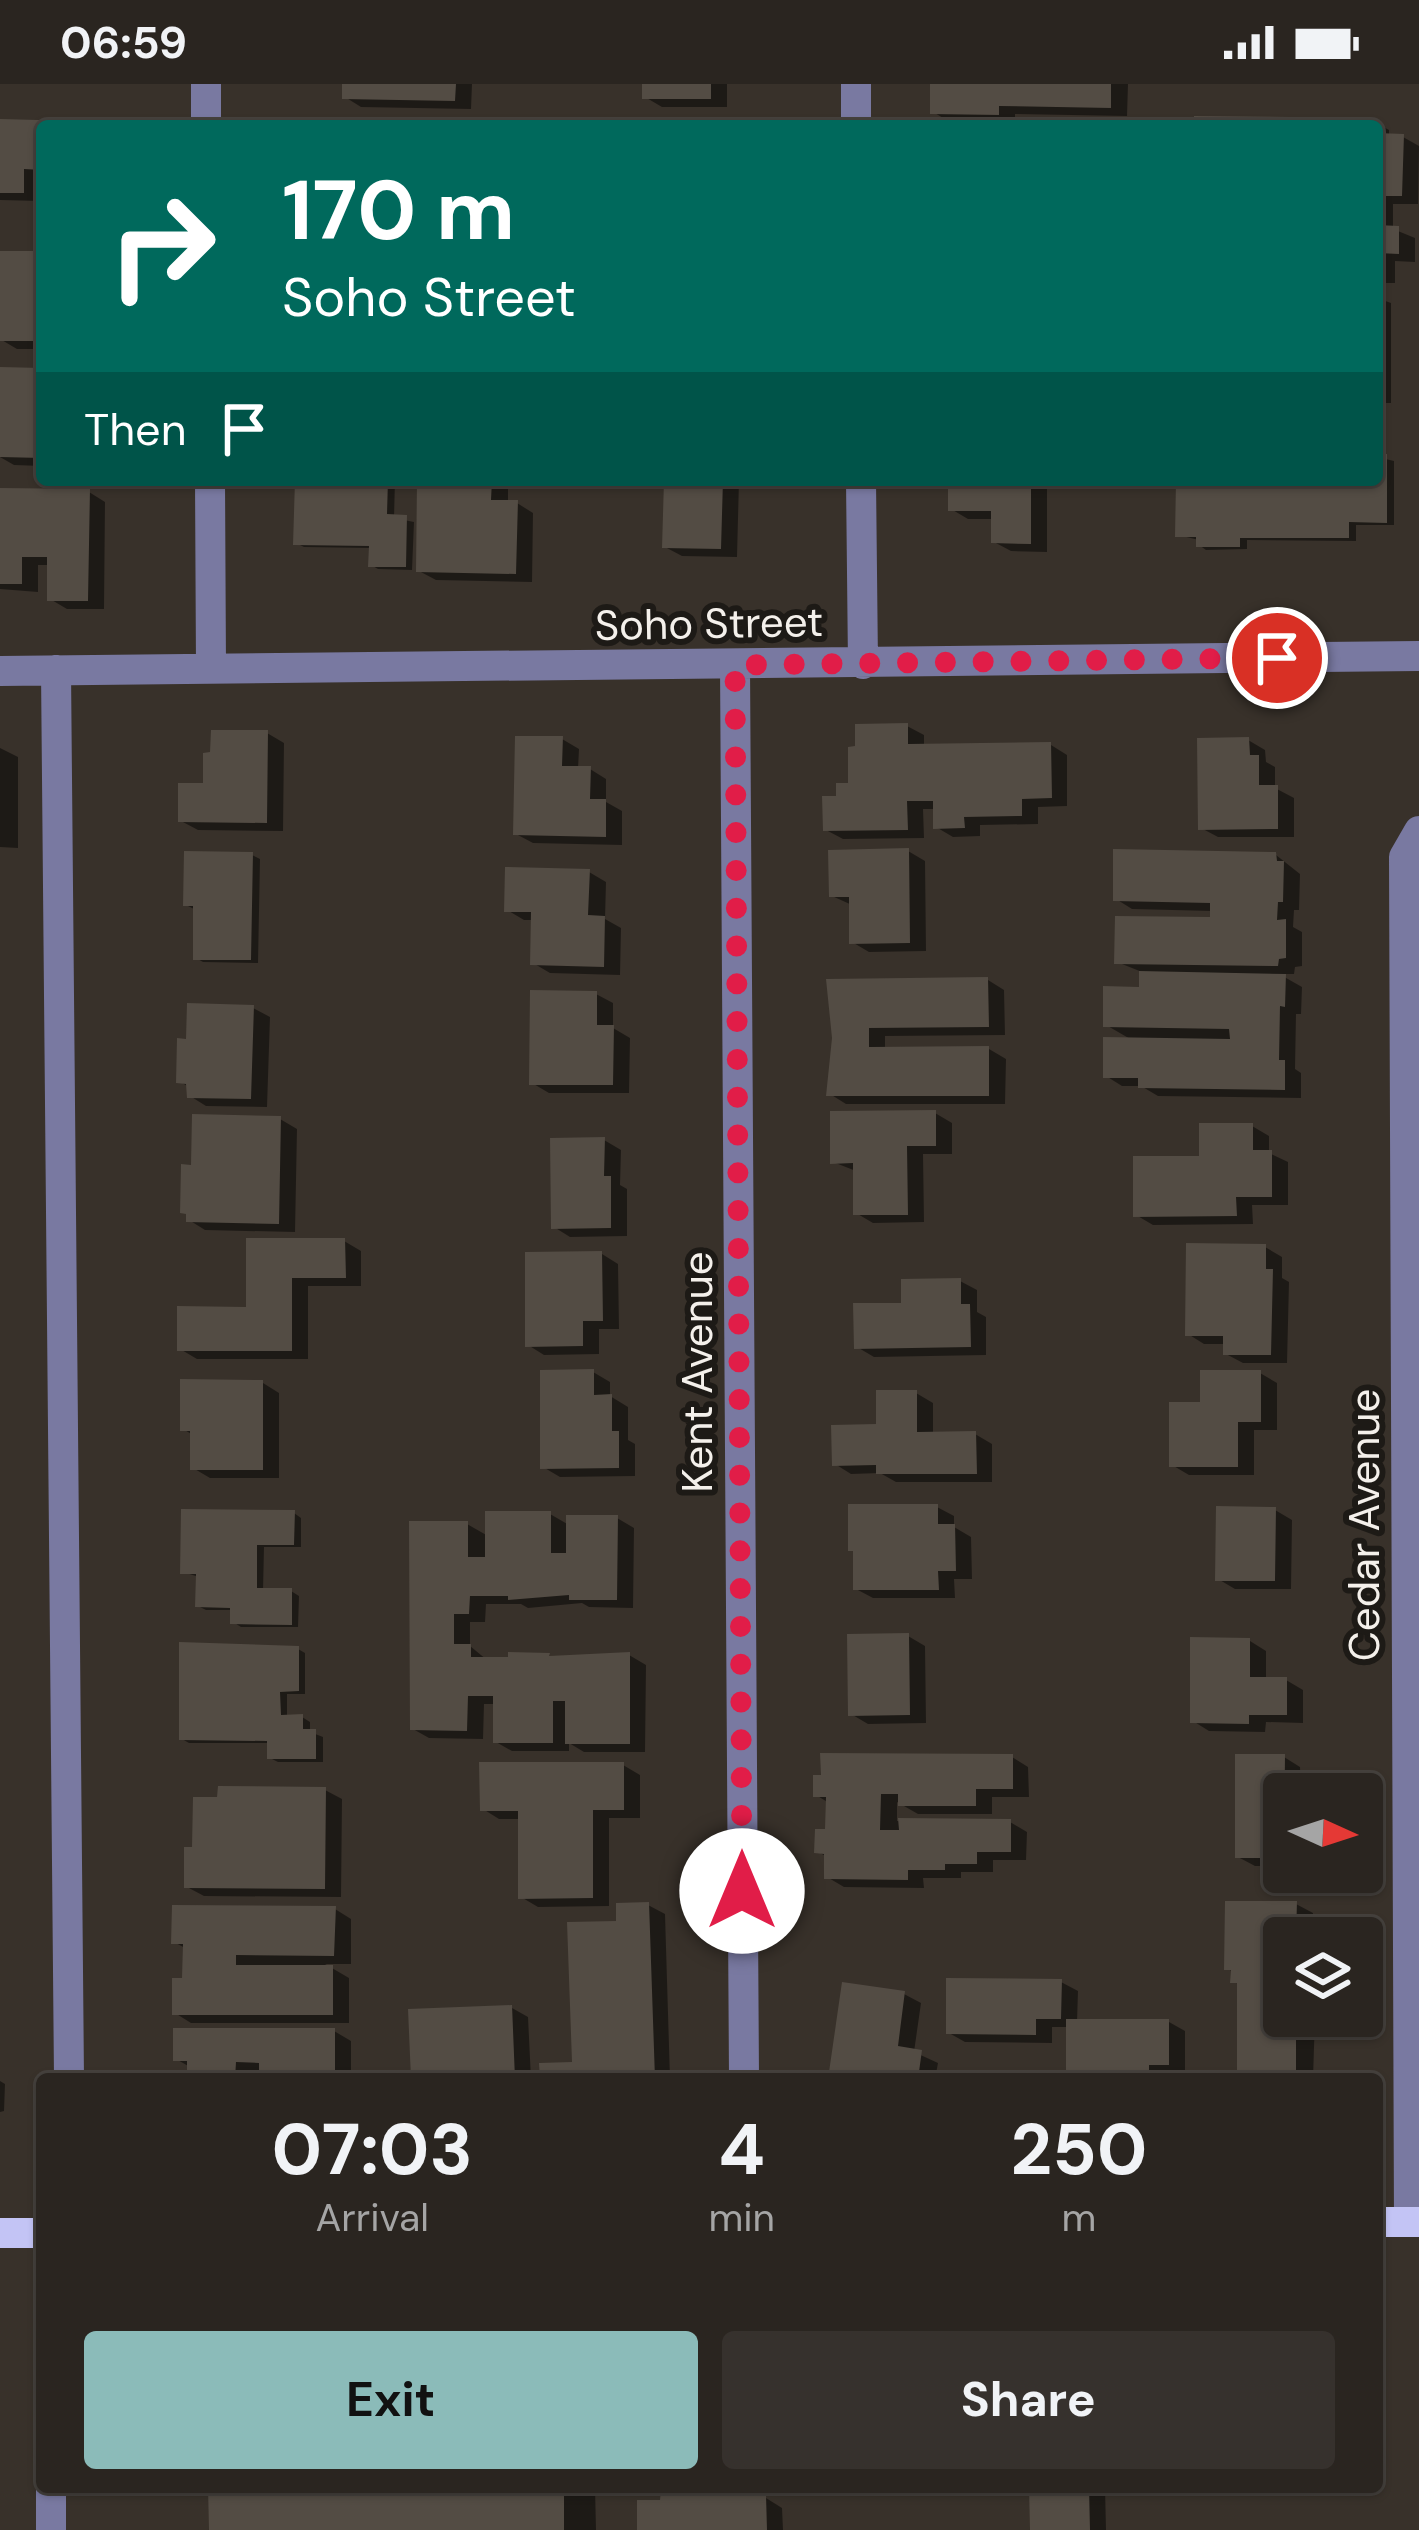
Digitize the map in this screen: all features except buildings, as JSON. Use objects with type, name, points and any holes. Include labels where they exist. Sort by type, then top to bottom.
[{"type":"main road","points":[[1383,2222],[1414,2222]]},
{"type":"main road","points":[[0,2233],[36,2233]]},
{"type":"street","points":[[206,84],[206,120]]},
{"type":"street","points":[[856,84],[856,120]]},
{"type":"street","points":[[210,486],[212,668]]},
{"type":"street","points":[[861,486],[863,664]]},
{"type":"street","name":"Soho Street","points":[[0,671],[1419,656]]},
{"type":"street","name":"Kent Avenue","points":[[735,665],[744,2073]]},
{"type":"street","points":[[56,670],[69,2073]]},
{"type":"street","name":"Cedar Avenue","points":[[1414,2222],[1403,856],[1419,831]]},
{"type":"street","points":[[51,2493],[51,2530]]},
{"type":"route","points":[[742,1891],[735,665],[1277,658]]}]
